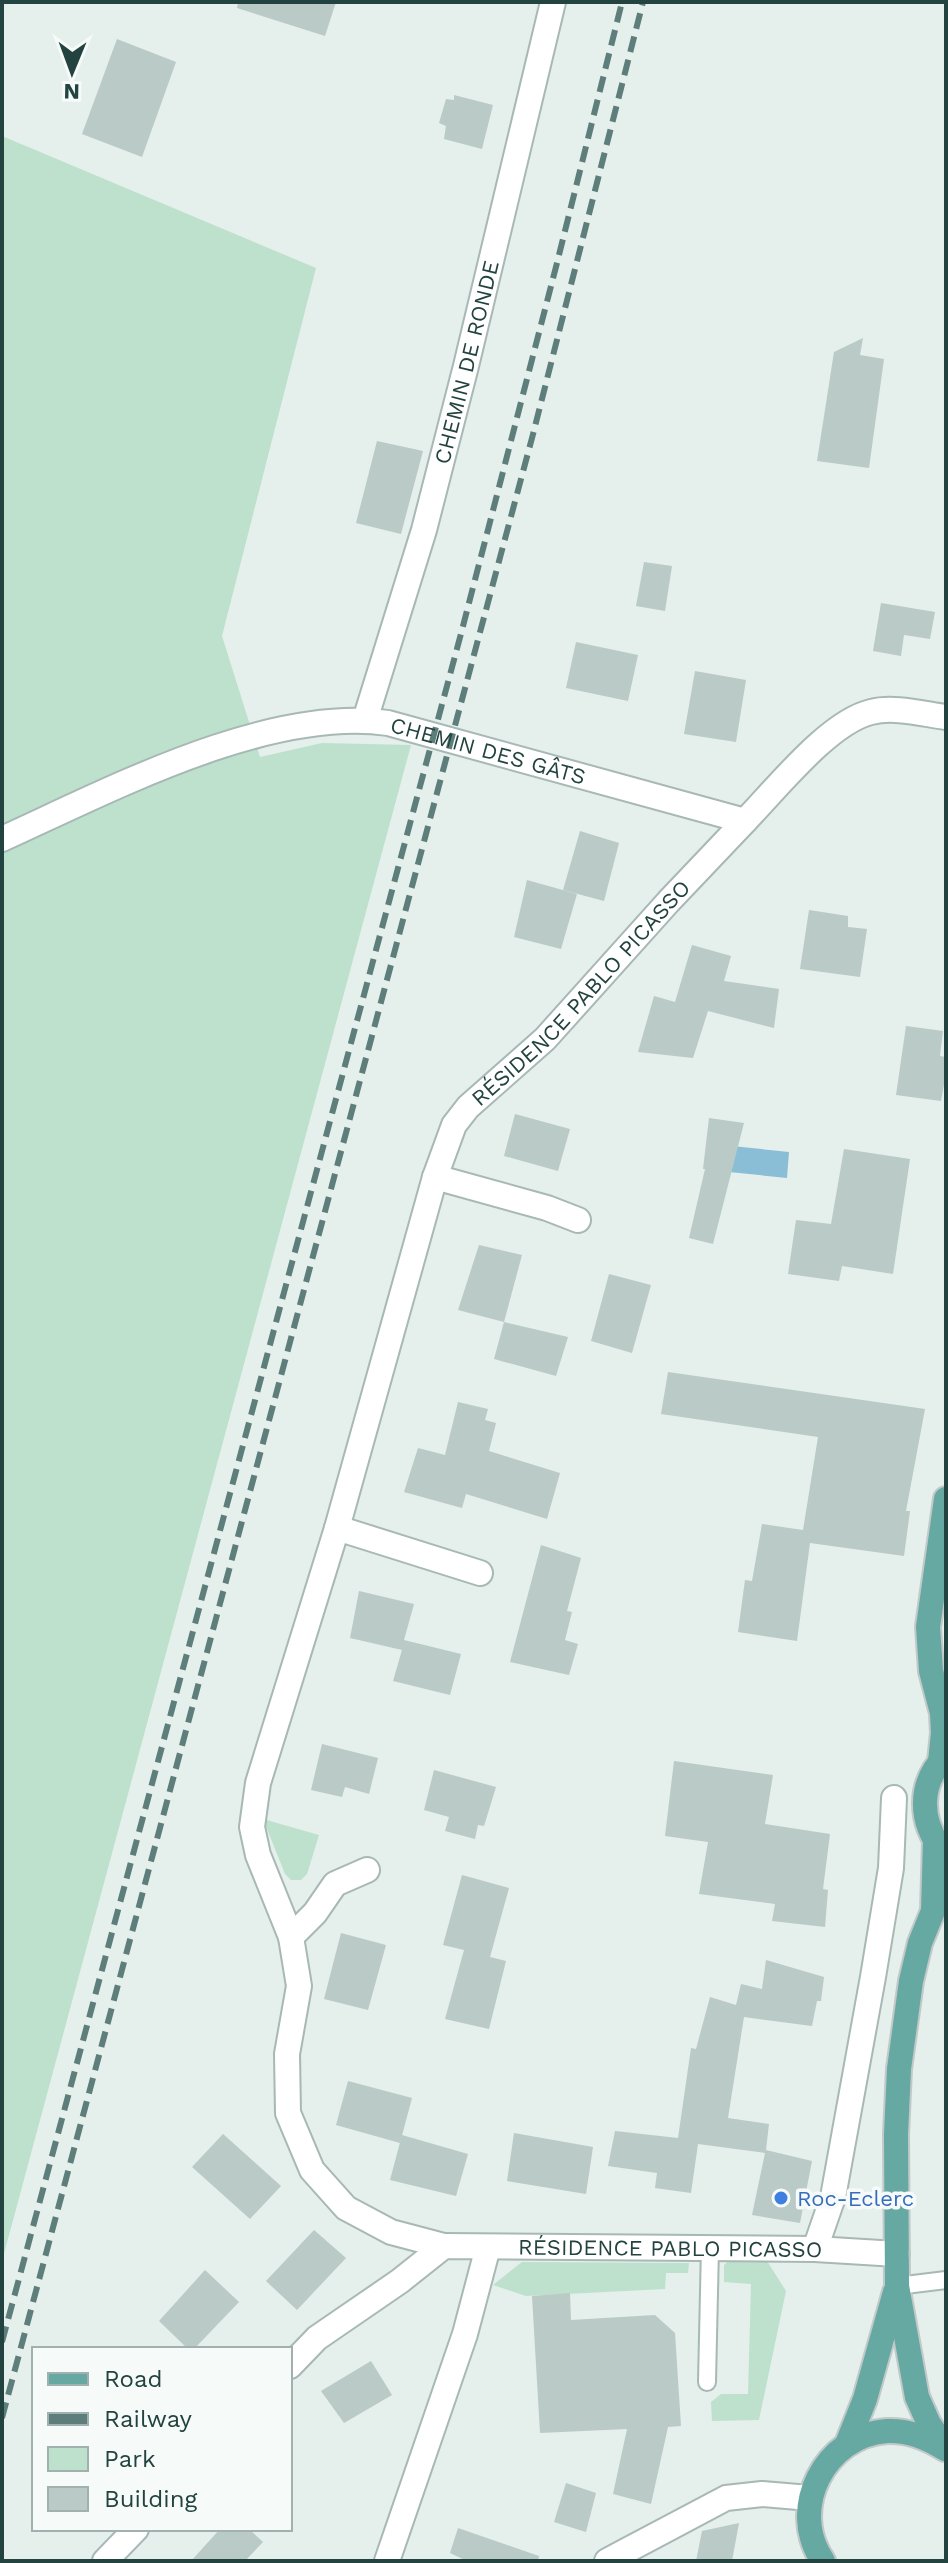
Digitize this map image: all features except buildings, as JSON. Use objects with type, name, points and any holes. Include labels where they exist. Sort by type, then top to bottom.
[{"type":"main road","points":[[946,1499],[928,1627],[931,1671],[942,1713],[943,1759],[932,1774],[925,1800],[928,1828],[940,1847],[940,1907],[920,1943],[903,2032],[896,2134],[897,2286],[917,2397],[929,2424],[946,2450]]},
{"type":"main road","points":[[847,2444],[865,2399],[897,2286]]},
{"type":"main road","points":[[820,2559],[810,2527],[810,2498],[817,2477],[830,2459],[847,2444],[866,2435],[887,2431],[929,2439],[946,2450]]},
{"type":"street","name":"CHEMIN DE RONDE","points":[[365,720],[424,530],[553,2]]},
{"type":"street","points":[[745,821],[833,730],[854,717],[875,711],[946,717]]},
{"type":"street","name":"CHEMIN DES GÂTS","points":[[2,839],[178,761],[306,724],[365,720],[411,729],[745,821]]},
{"type":"street","name":"RÉSIDENCE PABLO PICASSO","points":[[745,821],[545,1039],[468,1107],[454,1125],[435,1177],[337,1528],[258,1783],[252,1827],[258,1855],[291,1937],[299,1986],[287,2054],[288,2113],[312,2170],[346,2208],[391,2232],[444,2246],[710,2247],[897,2254]]},
{"type":"street","points":[[435,1177],[547,1208],[578,1220]]},
{"type":"street","points":[[337,1528],[480,1573]]},
{"type":"street","points":[[815,2249],[833,2197],[873,1977],[891,1868],[894,1798]]},
{"type":"street","points":[[291,1937],[315,1913],[335,1884],[367,1870]]},
{"type":"street","points":[[292,2364],[317,2338],[400,2281],[444,2246]]},
{"type":"street","points":[[387,2561],[465,2334],[488,2247]]},
{"type":"street","points":[[607,2561],[726,2498],[762,2494],[810,2498]]},
{"type":"street","points":[[105,2561],[134,2531]]},
{"type":"lane","points":[[707,2382],[710,2247]]},
{"type":"lane","points":[[897,2286],[946,2280]]},
{"type":"green space","points":[[2,136],[316,268],[222,636],[260,757],[322,743],[411,745],[2,2261]]},
{"type":"green space","points":[[263,1819],[319,1835],[307,1874],[301,1880],[291,1880],[285,1874]]},
{"type":"green space","points":[[730,2260],[767,2261],[786,2291],[759,2420],[712,2421],[711,2402],[721,2394],[748,2394],[751,2284],[724,2282],[724,2265]]},
{"type":"green space","points":[[522,2262],[689,2263],[688,2273],[666,2273],[665,2289],[526,2296],[493,2285]]},
{"type":"water","points":[[732,1146],[789,1152],[787,1178],[729,1172]]},
{"type":"railway","points":[[2,2342],[462,630],[622,2]]},
{"type":"railway","points":[[2,2418],[532,438],[643,2]]},
{"type":"place","name":"Roc-Eclerc","points":[[781,2198]]}]
